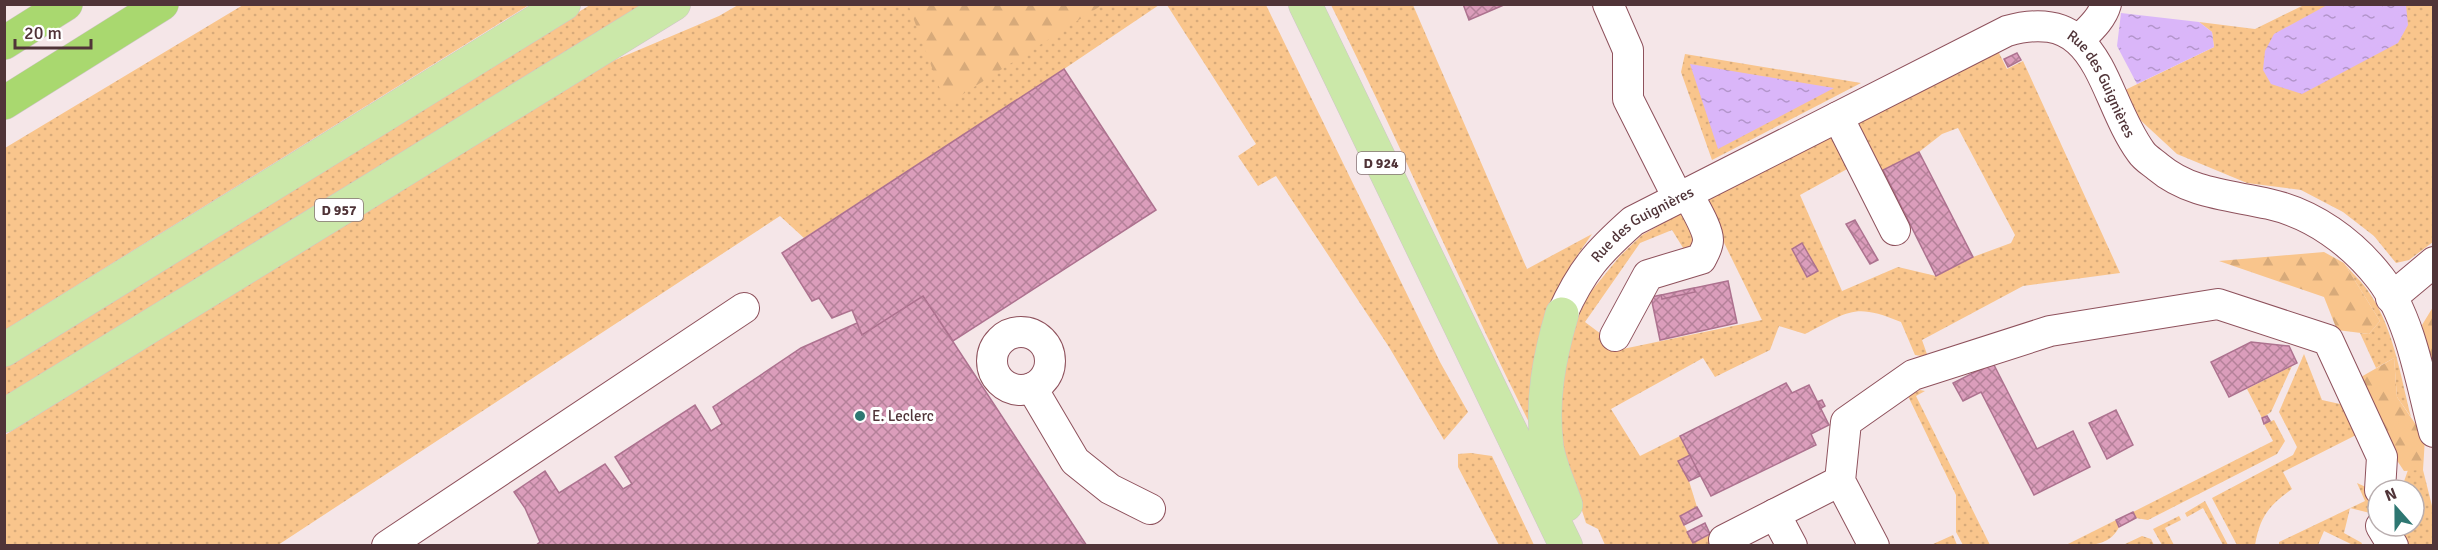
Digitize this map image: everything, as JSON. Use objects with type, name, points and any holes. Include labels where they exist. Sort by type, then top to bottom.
[{"type":"highway","points":[[4,43],[66,4]]},
{"type":"highway","points":[[4,103],[162,4]]},
{"type":"main road","points":[[4,350],[564,4]]},
{"type":"main road","name":"D 957","points":[[4,416],[674,4]]},
{"type":"main road","name":"D 924","points":[[1305,4],[1568,546]]},
{"type":"main road","points":[[1562,314],[1550,356],[1545,396],[1547,449],[1567,507],[1568,546]]},
{"type":"street","points":[[1608,4],[1628,50],[1628,99],[1708,240],[1707,249],[1701,259],[1648,275],[1615,336]]},
{"type":"street","points":[[2079,40],[2093,26],[2104,11],[2106,4]]},
{"type":"street","name":"Rue des Guignières","points":[[1562,314],[1577,281],[1600,250],[1633,221],[2007,31],[2026,26],[2049,26],[2068,31],[2079,40],[2092,57],[2142,153],[2163,171],[2187,185],[2217,195],[2268,204],[2309,218],[2336,234],[2361,256],[2381,279],[2410,344],[2433,432]]},
{"type":"street","points":[[1838,117],[1895,230]]},
{"type":"street","points":[[2391,298],[2433,262]]},
{"type":"street","points":[[1874,546],[1840,481],[1846,422],[1913,375],[2050,331],[2218,304],[2328,340],[2382,457],[2381,478]]},
{"type":"street","points":[[387,546],[744,308]]},
{"type":"street","points":[[1032,388],[1075,460],[1110,489],[1150,509]]},
{"type":"street","points":[[1727,546],[1724,540],[1840,481]]},
{"type":"street","points":[[1775,514],[1792,546]]},
{"type":"green space","points":[[908,4],[1102,4],[1102,5],[946,105]]},
{"type":"green space","points":[[243,5],[529,5],[5,330],[5,148]]},
{"type":"green space","points":[[590,5],[642,5],[5,400],[4,365]]},
{"type":"green space","points":[[738,5],[1159,5],[804,238],[780,216],[278,545],[5,546],[5,435],[596,68],[719,16]]},
{"type":"green space","points":[[1167,5],[1266,5],[1440,362],[1468,412],[1444,440],[1389,347],[1276,176],[1258,186],[1238,156],[1256,144]]},
{"type":"green space","points":[[1331,5],[1413,5],[1527,269],[1592,234],[1570,266],[1551,310],[1538,440],[1485,332]]},
{"type":"green space","points":[[2304,5],[2433,5],[2433,242],[2409,260],[2396,263],[2374,236],[2343,212],[2301,190],[2247,183],[2177,154],[2137,117],[2123,91],[2214,47],[2212,32],[2199,22],[2255,29]]},
{"type":"green space","points":[[1997,49],[2007,69],[2023,61],[2120,273],[2023,286],[1922,340],[1928,357],[1915,355],[1901,322],[1872,312],[1861,311],[1842,315],[1805,334],[1779,326],[1770,350],[1715,377],[1703,358],[1611,409],[1640,456],[1680,436],[1690,455],[1678,461],[1689,481],[1697,507],[1680,516],[1693,543],[1710,534],[1715,545],[1605,545],[1598,529],[1586,523],[1562,448],[1560,413],[1563,366],[1571,332],[1589,294],[1620,256],[1642,235],[1687,210],[1696,236],[1691,249],[1685,251],[1672,230],[1640,243],[1585,322],[1618,350],[1762,320],[1702,198],[1824,136],[1834,138],[1849,168],[1800,195],[1842,291],[1898,267],[1936,276],[1973,257],[2011,243],[2015,235],[1958,128],[1942,134],[1919,152],[1878,173],[1854,125]]},
{"type":"green space","points":[[1685,54],[1861,83],[1712,160],[1681,72]]},
{"type":"green space","points":[[2324,252],[2344,263],[2380,321],[2369,334],[2337,330],[2324,297],[2219,261]]},
{"type":"green space","points":[[2344,263],[2366,288],[2383,317],[2411,417],[2397,397],[2394,358],[2376,368],[2360,333],[2369,334],[2380,321]]},
{"type":"green space","points":[[2433,307],[2433,367],[2422,325]]},
{"type":"green space","points":[[2304,354],[2322,400],[2349,406],[2362,432],[2283,472],[2292,489],[2266,513],[2255,545],[2237,545],[2212,498],[2293,455],[2297,447],[2279,412]]},
{"type":"green space","points":[[2394,358],[2397,397],[2425,438],[2423,470],[2404,471],[2382,438],[2361,377]]},
{"type":"green space","points":[[2292,366],[2271,412],[2262,418],[2247,389]]},
{"type":"green space","points":[[1920,390],[1925,391],[1916,396],[1990,545],[1963,545],[1956,532],[1956,495],[1908,396]]},
{"type":"green space","points":[[2274,420],[2285,441],[2277,454],[2148,520],[2136,518],[2133,512],[2273,441],[2264,424]]},
{"type":"green space","points":[[1458,454],[1492,456],[1534,545],[1499,545],[1458,467]]},
{"type":"green space","points":[[2408,470],[2423,470],[2425,478],[2405,478]]},
{"type":"green space","points":[[2426,482],[2433,510],[2433,545],[2404,545],[2401,538],[2426,538]]},
{"type":"green space","points":[[2357,483],[2366,487],[2366,512],[2350,508],[2365,501]]},
{"type":"green space","points":[[2205,501],[2228,545],[2223,545],[2203,508],[2187,517],[2185,513]]},
{"type":"green space","points":[[2350,508],[2344,533],[2362,543],[2361,545],[2353,545],[2324,531],[2318,545],[2279,546],[2279,542]]},
{"type":"green space","points":[[2179,516],[2181,520],[2165,528],[2174,545],[2162,545],[2153,529]]},
{"type":"green space","points":[[2116,520],[2119,527],[2115,534],[2103,542],[2064,546]]},
{"type":"green space","points":[[1953,535],[1957,545],[1931,545]]},
{"type":"green space","points":[[2142,536],[2151,539],[2154,545],[2123,545]]},
{"type":"water","points":[[2329,4],[2406,5],[2408,25],[2398,43],[2302,94],[2271,84],[2263,70],[2265,51],[2274,34]]},
{"type":"water","points":[[2121,13],[2199,22],[2212,32],[2214,47],[2137,84],[2117,46]]},
{"type":"water","points":[[1690,64],[1834,88],[1718,149]]},
{"type":"building","points":[[1463,4],[1506,4],[1469,20]]},
{"type":"building","points":[[2017,53],[2021,60],[2008,67],[2004,59]]},
{"type":"building","points":[[1064,69],[1156,210],[953,341],[923,296],[862,335],[852,310],[832,318],[819,298],[812,301],[782,253]]},
{"type":"building","points":[[1919,152],[1973,257],[1936,276],[1883,170]]},
{"type":"building","points":[[1855,220],[1878,260],[1870,264],[1846,224]]},
{"type":"building","points":[[1802,243],[1818,271],[1807,277],[1792,249]]},
{"type":"building","points":[[1728,281],[1737,323],[1660,340],[1651,297],[1661,295],[1662,299],[1695,292],[1694,288]]},
{"type":"building","points":[[1694,288],[1695,292],[1662,299],[1661,295]]},
{"type":"building","name":"E. Leclerc","points":[[923,296],[1087,546],[535,546],[540,542],[525,508],[514,492],[545,471],[559,493],[605,464],[623,489],[632,484],[615,457],[695,405],[711,431],[722,424],[713,407],[801,348],[857,323],[862,335]]},
{"type":"building","points":[[2251,342],[2289,346],[2297,363],[2229,397],[2211,362]]},
{"type":"building","points":[[1993,363],[2037,449],[2073,431],[2090,467],[2034,495],[1981,392],[1963,401],[1953,383]]},
{"type":"building","points":[[1786,383],[1792,393],[1809,385],[1829,425],[1811,434],[1816,445],[1711,496],[1680,436]]},
{"type":"building","points":[[1822,400],[1825,406],[1820,409],[1817,402]]},
{"type":"building","points":[[2116,410],[2133,445],[2107,459],[2089,423]]},
{"type":"building","points":[[2267,416],[2270,421],[2264,424],[2262,418]]},
{"type":"building","points":[[1690,455],[1700,476],[1689,481],[1678,461]]},
{"type":"building","points":[[1697,507],[1702,516],[1684,525],[1680,516]]},
{"type":"building","points":[[2133,512],[2136,518],[2119,527],[2116,520]]},
{"type":"building","points":[[1705,523],[1710,534],[1693,543],[1687,532]]},
{"type":"place","name":"E. Leclerc","points":[[860,416]]}]
